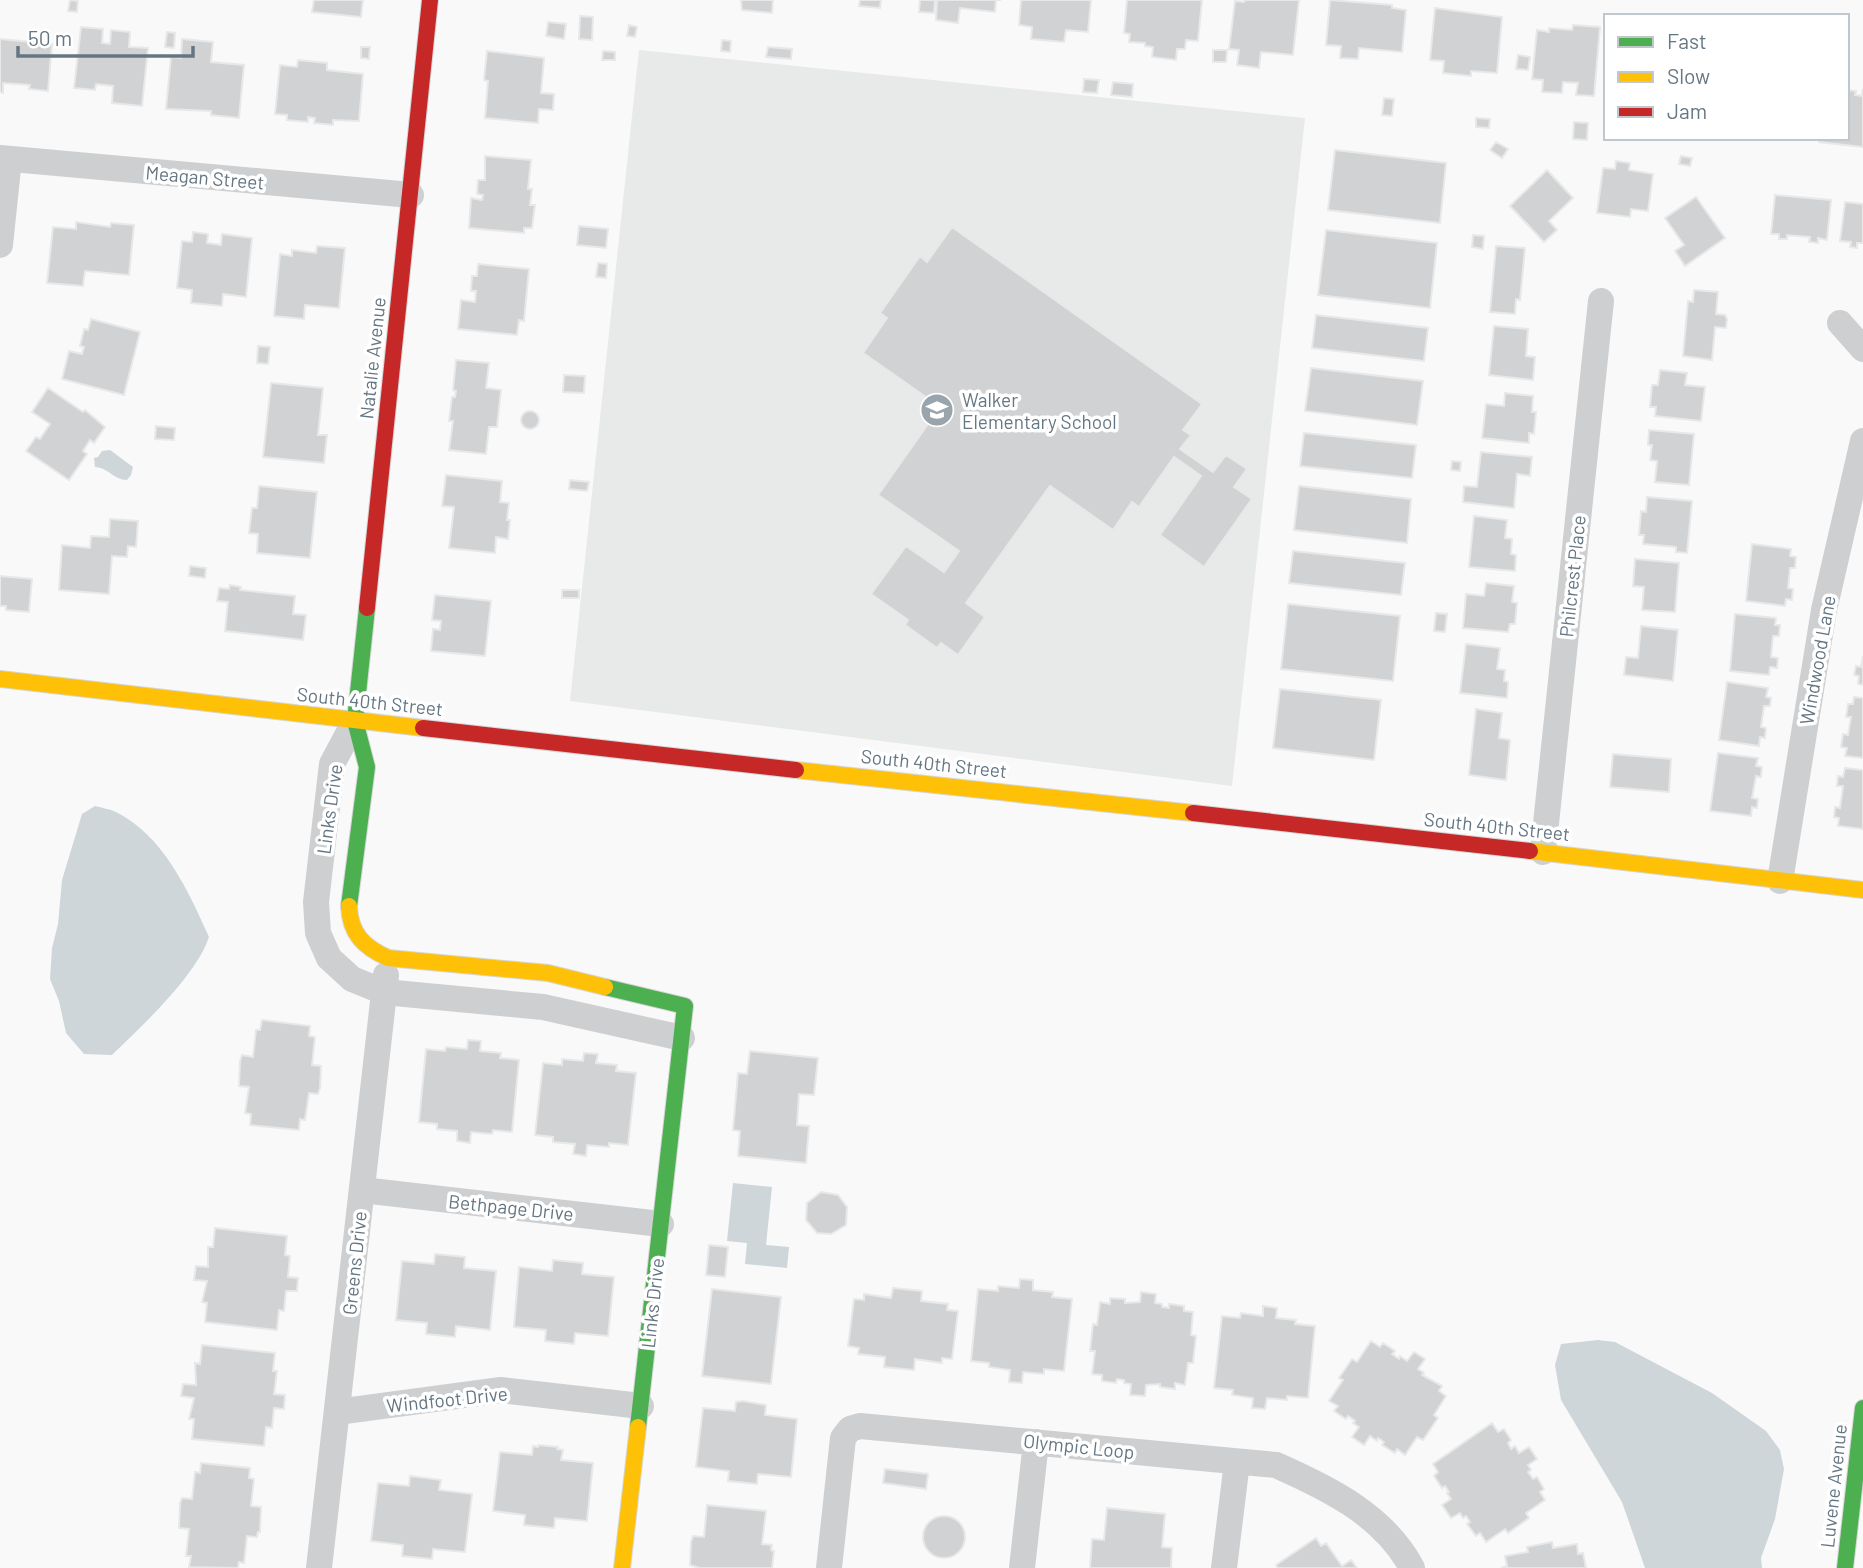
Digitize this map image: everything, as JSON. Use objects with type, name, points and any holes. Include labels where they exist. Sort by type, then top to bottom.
[{"type":"street","name":"Natalie Avenue","points":[[355,720],[430,0]]},
{"type":"street","name":"Meagan Street","points":[[5,159],[411,195]]},
{"type":"street","points":[[0,246],[5,159]]},
{"type":"street","name":"Philcrest Place","points":[[1543,852],[1601,301]]},
{"type":"street","points":[[1840,323],[1863,349]]},
{"type":"street","name":"Windwood Lane","points":[[1780,881],[1824,610],[1863,441]]},
{"type":"street","name":"South 40th Street","points":[[0,679],[1863,890]]},
{"type":"street","name":"Links Drive","points":[[355,720],[367,767],[349,918],[355,935],[369,950],[388,958],[548,974],[685,1006],[622,1568]]},
{"type":"street","name":"Links Drive","points":[[355,720],[332,764],[316,902],[318,933],[329,958],[352,979],[384,992],[543,1007],[682,1038]]},
{"type":"street","name":"Greens Drive","points":[[319,1568],[388,958]]},
{"type":"street","name":"Bethpage Drive","points":[[362,1191],[661,1224]]},
{"type":"street","name":"Windfoot Drive","points":[[337,1412],[501,1390],[640,1405]]},
{"type":"street","name":"Luvene Avenue","points":[[1845,1568],[1863,1408]]},
{"type":"street","name":"Olympic Loop","points":[[829,1568],[843,1438],[850,1429],[860,1426],[1276,1465],[1323,1486],[1365,1513],[1405,1555],[1412,1568]]},
{"type":"street","points":[[1022,1568],[1036,1442]]},
{"type":"street","points":[[1224,1568],[1237,1462]]},
{"type":"shaded area","name":"Walker Elementary School","points":[[639,50],[1305,118],[1232,786],[570,701]]},
{"type":"shaded area","points":[[110,450],[133,467],[127,480],[95,467],[94,458],[102,451]]},
{"type":"shaded area","points":[[95,806],[114,811],[148,835],[173,866],[209,937],[193,968],[181,984],[112,1055],[84,1054],[66,1033],[59,1001],[50,979],[62,880],[82,814]]},
{"type":"shaded area","points":[[733,1183],[772,1187],[766,1245],[789,1247],[787,1268],[745,1264],[747,1243],[727,1241]]},
{"type":"shaded area","points":[[1598,1340],[1615,1342],[1712,1393],[1766,1431],[1780,1450],[1784,1469],[1775,1519],[1761,1558],[1762,1568],[1645,1568],[1622,1502],[1561,1400],[1555,1365],[1561,1344]]},
{"type":"building","points":[[70,0],[78,1],[77,12],[68,11]]},
{"type":"building","points":[[314,0],[363,0],[361,17],[312,12]]},
{"type":"building","points":[[741,0],[773,0],[772,13],[742,10]]},
{"type":"building","points":[[860,0],[881,0],[880,8],[859,6]]},
{"type":"building","points":[[920,0],[935,0],[934,13],[919,12]]},
{"type":"building","points":[[937,0],[996,0],[995,12],[960,8],[958,23],[936,20]]},
{"type":"building","points":[[1021,0],[1091,0],[1088,32],[1066,30],[1064,42],[1031,39],[1032,27],[1019,25]]},
{"type":"building","points":[[1127,0],[1202,0],[1198,41],[1186,40],[1185,49],[1177,49],[1176,60],[1152,57],[1153,47],[1145,46],[1145,43],[1129,42],[1130,34],[1124,33]]},
{"type":"building","points":[[1299,0],[1293,55],[1261,52],[1259,68],[1237,65],[1239,50],[1229,49],[1235,1]]},
{"type":"building","points":[[1330,0],[1392,5],[1392,8],[1406,10],[1402,52],[1359,48],[1358,59],[1340,58],[1341,46],[1326,45]]},
{"type":"building","points":[[1435,8],[1502,17],[1497,73],[1471,71],[1471,76],[1443,73],[1444,61],[1430,60]]},
{"type":"building","points":[[580,16],[593,17],[592,40],[579,39]]},
{"type":"building","points":[[548,22],[566,24],[564,39],[546,36]]},
{"type":"building","points":[[629,25],[637,27],[635,37],[627,36]]},
{"type":"building","points":[[1573,25],[1600,27],[1594,96],[1576,95],[1578,83],[1563,82],[1562,93],[1542,92],[1543,80],[1532,79],[1537,30],[1572,30]]},
{"type":"building","points":[[81,27],[103,29],[102,43],[110,44],[111,30],[130,32],[129,47],[148,48],[142,106],[112,103],[113,86],[96,84],[95,90],[74,88]]},
{"type":"building","points":[[167,32],[175,33],[174,48],[165,47]]},
{"type":"building","points":[[0,39],[52,44],[48,91],[29,89],[30,85],[3,83],[3,93],[0,92]]},
{"type":"building","points":[[182,39],[213,42],[211,62],[244,65],[239,118],[211,115],[211,111],[166,109],[171,57],[181,58]]},
{"type":"building","points":[[722,40],[731,41],[730,52],[721,51]]},
{"type":"building","points":[[361,47],[370,47],[369,59],[361,58]]},
{"type":"building","points":[[768,47],[792,49],[791,59],[766,57]]},
{"type":"building","points":[[1213,50],[1227,50],[1226,62],[1213,62]]},
{"type":"building","points":[[487,51],[544,58],[541,93],[554,94],[553,110],[539,109],[538,123],[485,118],[488,81],[484,80]]},
{"type":"building","points":[[603,51],[615,52],[615,60],[602,60]]},
{"type":"building","points":[[1518,55],[1530,57],[1528,70],[1516,69]]},
{"type":"building","points":[[298,60],[327,63],[327,70],[363,74],[359,121],[333,120],[333,125],[314,123],[315,118],[308,117],[308,122],[287,120],[287,115],[275,114],[280,65],[297,67]]},
{"type":"building","points":[[1084,79],[1099,80],[1097,93],[1083,92]]},
{"type":"building","points":[[1113,82],[1133,84],[1132,97],[1111,95]]},
{"type":"building","points":[[1863,89],[1863,147],[1819,142],[1849,140],[1849,90],[1856,91],[1855,95],[1862,96]]},
{"type":"building","points":[[1384,98],[1394,99],[1392,116],[1382,115]]},
{"type":"building","points":[[1476,118],[1490,119],[1489,128],[1476,127]]},
{"type":"building","points":[[1574,122],[1588,123],[1587,140],[1573,139]]},
{"type":"building","points":[[1496,142],[1508,149],[1502,158],[1490,150]]},
{"type":"building","points":[[1335,150],[1446,163],[1440,223],[1328,210]]},
{"type":"building","points":[[485,156],[531,160],[528,189],[532,189],[530,205],[535,205],[532,228],[524,228],[524,233],[469,228],[471,198],[482,200],[483,195],[477,194],[478,180],[485,180]]},
{"type":"building","points":[[1681,156],[1692,158],[1690,166],[1679,164]]},
{"type":"building","points":[[1616,161],[1630,163],[1629,170],[1653,174],[1648,211],[1631,209],[1630,217],[1597,213],[1603,168],[1615,169]]},
{"type":"building","points":[[1547,170],[1573,198],[1549,221],[1557,230],[1544,242],[1510,206]]},
{"type":"building","points":[[1775,195],[1831,200],[1827,240],[1818,238],[1818,243],[1809,242],[1810,237],[1787,235],[1787,239],[1779,239],[1779,234],[1771,234]]},
{"type":"building","points":[[1696,197],[1725,238],[1685,266],[1675,251],[1684,245],[1665,218]]},
{"type":"building","points":[[1845,202],[1863,204],[1863,243],[1857,243],[1857,248],[1850,247],[1851,242],[1840,241]]},
{"type":"building","points":[[76,222],[110,227],[111,223],[134,225],[129,275],[85,271],[83,286],[47,283],[53,227],[76,229]]},
{"type":"building","points":[[579,226],[608,229],[606,248],[577,245]]},
{"type":"building","points":[[952,227],[1202,404],[1183,430],[1191,435],[1180,449],[1213,472],[1226,455],[1247,469],[1234,487],[1252,499],[1204,567],[1160,535],[1201,476],[1174,457],[1139,507],[1132,502],[1113,530],[1050,486],[966,603],[985,617],[958,655],[941,643],[937,648],[905,625],[908,620],[871,594],[906,546],[944,572],[959,551],[878,495],[940,407],[863,353],[887,318],[880,313],[920,256],[927,262]]},
{"type":"building","points":[[1326,230],[1437,243],[1430,308],[1318,295]]},
{"type":"building","points":[[193,232],[208,234],[207,243],[221,245],[222,234],[252,238],[246,297],[223,294],[222,306],[191,303],[192,290],[177,288],[182,241],[192,242]]},
{"type":"building","points":[[1473,235],[1484,236],[1483,249],[1472,247]]},
{"type":"building","points":[[317,246],[345,248],[339,308],[305,305],[304,319],[274,316],[280,254],[292,256],[292,250],[316,253]]},
{"type":"building","points":[[1496,246],[1525,248],[1520,300],[1516,299],[1515,314],[1490,312]]},
{"type":"building","points":[[598,263],[607,264],[606,278],[596,277]]},
{"type":"building","points":[[478,264],[529,269],[524,321],[519,320],[517,335],[458,329],[461,300],[475,302],[476,291],[471,291],[472,276],[477,276]]},
{"type":"building","points":[[1694,290],[1718,292],[1716,314],[1725,315],[1727,319],[1726,328],[1715,327],[1712,360],[1683,356],[1688,301],[1693,302]]},
{"type":"building","points":[[1316,315],[1428,328],[1424,361],[1312,348]]},
{"type":"building","points":[[91,319],[140,332],[124,395],[62,379],[69,351],[82,354],[84,347],[80,346],[84,329],[88,330]]},
{"type":"building","points":[[1494,326],[1528,329],[1526,356],[1535,357],[1533,380],[1489,375]]},
{"type":"building","points":[[258,346],[270,347],[268,364],[257,363]]},
{"type":"building","points":[[456,360],[489,363],[486,388],[501,390],[497,427],[489,427],[486,454],[449,450],[453,421],[449,421],[452,397],[455,397],[456,391],[453,390]]},
{"type":"building","points":[[1311,368],[1423,381],[1417,425],[1305,411]]},
{"type":"building","points":[[1660,370],[1687,373],[1685,385],[1705,387],[1701,421],[1655,416],[1656,407],[1650,407],[1652,385],[1658,385]]},
{"type":"building","points":[[564,375],[585,376],[584,393],[563,392]]},
{"type":"building","points":[[271,383],[323,388],[318,435],[327,435],[324,463],[263,457]]},
{"type":"building","points":[[48,388],[83,412],[85,410],[105,427],[94,443],[90,440],[83,451],[87,454],[69,480],[26,451],[36,437],[40,439],[50,424],[32,412]]},
{"type":"building","points":[[1505,393],[1533,396],[1532,412],[1536,412],[1534,434],[1529,433],[1529,443],[1482,438],[1486,404],[1504,406]]},
{"type":"building","points":[[526,411],[534,411],[539,420],[537,427],[526,429],[521,424],[521,416]]},
{"type":"building","points":[[156,426],[175,428],[174,440],[155,439]]},
{"type":"building","points":[[1649,430],[1694,434],[1689,485],[1655,482],[1657,461],[1650,460],[1652,445],[1648,445]]},
{"type":"building","points":[[1304,433],[1416,445],[1412,478],[1300,466]]},
{"type":"building","points":[[1481,452],[1532,457],[1530,476],[1517,474],[1514,508],[1463,502],[1464,486],[1477,487]]},
{"type":"building","points":[[1452,461],[1461,462],[1460,471],[1451,470]]},
{"type":"building","points":[[446,475],[502,481],[500,502],[509,503],[507,520],[510,520],[508,539],[496,537],[495,553],[449,548],[454,507],[442,506]]},
{"type":"building","points":[[570,480],[589,482],[587,491],[569,489]]},
{"type":"building","points":[[259,486],[317,492],[310,558],[257,553],[258,534],[249,533],[252,508],[257,508]]},
{"type":"building","points":[[1299,486],[1411,499],[1407,543],[1294,530]]},
{"type":"building","points":[[1647,497],[1692,501],[1687,553],[1676,552],[1676,547],[1643,544],[1644,535],[1639,535],[1641,511],[1646,512]]},
{"type":"building","points":[[1474,516],[1507,520],[1505,538],[1512,539],[1511,554],[1516,555],[1515,571],[1469,567]]},
{"type":"building","points":[[110,519],[138,521],[136,547],[128,546],[127,557],[112,556],[109,594],[59,590],[62,545],[90,548],[91,536],[109,537]]},
{"type":"building","points":[[1752,544],[1791,549],[1790,556],[1796,557],[1795,568],[1790,568],[1788,588],[1793,589],[1792,600],[1786,599],[1785,606],[1746,601]]},
{"type":"building","points":[[1293,551],[1405,563],[1401,595],[1289,583]]},
{"type":"building","points":[[1635,559],[1679,563],[1675,612],[1642,610],[1644,587],[1633,586]]},
{"type":"building","points":[[190,566],[206,568],[205,578],[189,576]]},
{"type":"building","points":[[0,576],[32,579],[29,612],[6,610],[6,606],[0,606]]},
{"type":"building","points":[[1486,583],[1514,586],[1512,602],[1517,603],[1515,624],[1510,624],[1508,632],[1463,628],[1466,594],[1484,596]]},
{"type":"building","points":[[230,585],[241,587],[240,590],[295,596],[293,614],[306,615],[303,640],[225,631],[228,602],[217,601],[219,588],[229,589]]},
{"type":"building","points":[[562,590],[579,590],[579,598],[562,598]]},
{"type":"building","points":[[435,595],[491,601],[485,656],[431,651],[433,629],[440,630],[441,621],[432,620]]},
{"type":"building","points":[[1288,604],[1400,616],[1393,681],[1281,669]]},
{"type":"building","points":[[1436,613],[1447,614],[1445,632],[1434,631]]},
{"type":"building","points":[[1735,614],[1776,618],[1775,625],[1780,625],[1779,636],[1773,636],[1771,657],[1778,658],[1777,668],[1770,667],[1769,675],[1730,671]]},
{"type":"building","points":[[1641,626],[1678,630],[1673,681],[1624,675],[1626,657],[1638,658]]},
{"type":"building","points":[[1466,644],[1500,648],[1497,669],[1505,670],[1504,681],[1508,682],[1507,698],[1460,693]]},
{"type":"building","points":[[1863,656],[1863,685],[1858,684],[1859,676],[1854,675],[1856,666],[1861,667]]},
{"type":"building","points":[[1727,682],[1768,688],[1766,697],[1771,698],[1770,706],[1764,706],[1761,727],[1766,728],[1765,738],[1760,737],[1759,746],[1719,740]]},
{"type":"building","points":[[1280,689],[1381,700],[1374,760],[1273,748]]},
{"type":"building","points":[[1854,697],[1863,698],[1863,758],[1845,756],[1847,748],[1841,747],[1843,734],[1848,735],[1851,717],[1846,717],[1848,704],[1853,704]]},
{"type":"building","points":[[1476,709],[1502,713],[1499,738],[1510,740],[1506,780],[1469,775]]},
{"type":"building","points":[[1718,753],[1758,758],[1756,766],[1762,767],[1761,777],[1756,776],[1752,798],[1758,799],[1757,808],[1752,807],[1751,816],[1710,811]]},
{"type":"building","points":[[1613,754],[1671,759],[1669,792],[1610,787]]},
{"type":"building","points":[[1845,768],[1863,770],[1863,829],[1838,826],[1839,818],[1834,817],[1835,807],[1840,808],[1843,786],[1837,786],[1838,776],[1843,777]]},
{"type":"building","points":[[262,1020],[310,1026],[309,1036],[315,1037],[312,1065],[321,1066],[320,1088],[318,1094],[309,1093],[305,1120],[300,1119],[299,1130],[250,1125],[251,1114],[245,1113],[249,1087],[239,1086],[240,1061],[242,1055],[253,1057],[256,1030],[260,1030]]},
{"type":"building","points":[[468,1040],[481,1041],[480,1051],[501,1053],[500,1058],[519,1060],[512,1132],[471,1132],[470,1143],[457,1141],[457,1131],[437,1129],[437,1124],[419,1122],[426,1049],[467,1049]]},
{"type":"building","points":[[750,1051],[818,1058],[814,1095],[799,1094],[797,1125],[809,1126],[806,1163],[738,1156],[740,1131],[733,1130],[738,1073],[747,1074]]},
{"type":"building","points":[[584,1053],[598,1054],[596,1063],[617,1065],[616,1071],[636,1073],[628,1145],[587,1145],[586,1156],[573,1154],[575,1144],[553,1142],[553,1137],[535,1135],[543,1063],[562,1065],[562,1059],[583,1061]]},
{"type":"building","points":[[821,1192],[838,1195],[847,1207],[846,1225],[831,1234],[817,1233],[806,1220],[807,1203]]},
{"type":"building","points":[[215,1228],[287,1236],[285,1255],[290,1256],[288,1277],[298,1278],[297,1291],[286,1291],[284,1311],[279,1310],[277,1330],[205,1322],[207,1303],[202,1302],[207,1281],[194,1280],[196,1266],[208,1267],[208,1247],[213,1247]]},
{"type":"building","points":[[709,1245],[728,1247],[725,1277],[706,1275]]},
{"type":"building","points":[[435,1254],[465,1257],[464,1268],[496,1271],[490,1330],[456,1326],[455,1337],[426,1334],[427,1323],[396,1320],[402,1261],[434,1264]]},
{"type":"building","points":[[553,1260],[583,1263],[582,1274],[614,1277],[608,1336],[575,1333],[574,1344],[545,1341],[546,1330],[514,1327],[519,1267],[552,1271]]},
{"type":"building","points":[[1020,1279],[1033,1280],[1033,1290],[1053,1292],[1052,1297],[1072,1299],[1064,1371],[1044,1369],[1044,1374],[1023,1372],[1022,1383],[1009,1382],[1010,1370],[971,1361],[978,1289],[998,1291],[998,1286],[1019,1288]]},
{"type":"building","points":[[893,1288],[922,1291],[921,1301],[948,1304],[947,1310],[958,1311],[952,1359],[942,1358],[942,1363],[915,1359],[914,1370],[884,1367],[885,1357],[858,1354],[859,1348],[848,1346],[854,1299],[864,1300],[864,1294],[891,1298]]},
{"type":"building","points":[[712,1289],[781,1297],[771,1384],[702,1376]]},
{"type":"building","points":[[1141,1292],[1156,1294],[1155,1303],[1162,1304],[1162,1307],[1169,1308],[1169,1304],[1184,1306],[1184,1311],[1193,1312],[1191,1335],[1196,1336],[1193,1363],[1188,1363],[1185,1385],[1175,1383],[1175,1389],[1160,1387],[1160,1384],[1146,1385],[1145,1396],[1130,1395],[1131,1384],[1124,1383],[1124,1380],[1117,1379],[1116,1383],[1102,1381],[1102,1375],[1092,1374],[1095,1351],[1090,1351],[1093,1324],[1097,1325],[1100,1302],[1110,1304],[1110,1298],[1125,1299],[1125,1303],[1140,1302]]},
{"type":"building","points":[[1263,1306],[1277,1308],[1276,1318],[1315,1326],[1308,1398],[1267,1398],[1265,1409],[1252,1408],[1253,1398],[1232,1395],[1233,1390],[1214,1388],[1222,1316],[1240,1318],[1241,1313],[1263,1316]]},
{"type":"building","points":[[1371,1341],[1380,1347],[1383,1343],[1395,1351],[1392,1354],[1399,1359],[1400,1356],[1407,1361],[1414,1352],[1425,1359],[1418,1369],[1424,1373],[1422,1375],[1442,1386],[1439,1391],[1446,1396],[1434,1415],[1438,1418],[1423,1440],[1417,1437],[1405,1455],[1397,1449],[1395,1453],[1382,1445],[1384,1442],[1378,1438],[1377,1441],[1370,1436],[1364,1445],[1352,1437],[1359,1427],[1348,1416],[1346,1419],[1334,1411],[1338,1406],[1329,1401],[1343,1380],[1339,1378],[1352,1359],[1357,1362]]},
{"type":"building","points":[[202,1345],[275,1353],[273,1371],[277,1371],[274,1394],[285,1395],[284,1409],[274,1408],[272,1428],[266,1427],[264,1446],[192,1439],[194,1419],[189,1419],[194,1398],[181,1396],[183,1384],[196,1385],[195,1363],[200,1364]]},
{"type":"building","points":[[736,1402],[766,1405],[765,1415],[797,1419],[791,1477],[758,1474],[757,1484],[728,1481],[729,1471],[696,1467],[703,1408],[735,1411]]},
{"type":"building","points":[[1492,1423],[1498,1432],[1504,1429],[1511,1440],[1508,1443],[1511,1449],[1515,1446],[1519,1453],[1529,1447],[1537,1459],[1528,1465],[1531,1470],[1528,1472],[1533,1479],[1537,1477],[1544,1489],[1540,1492],[1545,1500],[1526,1513],[1529,1518],[1508,1533],[1505,1529],[1486,1542],[1480,1533],[1476,1536],[1467,1524],[1470,1522],[1466,1516],[1463,1518],[1460,1513],[1451,1518],[1442,1505],[1451,1499],[1445,1486],[1442,1488],[1434,1476],[1438,1472],[1433,1464]]},
{"type":"building","points":[[533,1446],[563,1450],[561,1460],[593,1463],[587,1521],[555,1518],[554,1528],[524,1525],[525,1515],[493,1511],[500,1452],[532,1455]]},
{"type":"building","points":[[201,1463],[250,1468],[249,1478],[254,1479],[251,1506],[261,1507],[260,1532],[257,1537],[247,1536],[244,1563],[239,1562],[238,1568],[189,1567],[191,1556],[186,1556],[189,1529],[179,1528],[180,1503],[182,1498],[192,1499],[195,1472],[200,1473]]},
{"type":"building","points":[[885,1469],[928,1474],[926,1489],[883,1483]]},
{"type":"building","points":[[410,1476],[441,1480],[439,1490],[472,1494],[465,1552],[433,1549],[432,1559],[402,1556],[403,1545],[371,1541],[378,1483],[409,1486]]},
{"type":"building","points":[[707,1505],[766,1511],[762,1544],[772,1545],[772,1568],[700,1568],[690,1565],[693,1536],[704,1537]]},
{"type":"building","points":[[1107,1508],[1165,1514],[1162,1547],[1172,1548],[1171,1568],[1090,1568],[1092,1539],[1104,1540]]},
{"type":"building","points":[[944,1516],[959,1522],[965,1537],[959,1552],[944,1558],[929,1552],[923,1537],[929,1522]]},
{"type":"building","points":[[1316,1538],[1321,1546],[1326,1543],[1342,1566],[1351,1560],[1357,1568],[1278,1568],[1276,1565]]},
{"type":"building","points":[[1552,1542],[1553,1548],[1577,1544],[1578,1554],[1583,1553],[1586,1568],[1501,1568],[1507,1566],[1505,1556],[1528,1552],[1527,1547]]},
{"type":"traffic: fast","points":[[349,906],[367,767],[355,721],[367,608]]},
{"type":"traffic: fast","points":[[605,987],[685,1006],[638,1427]]},
{"type":"traffic: fast","points":[[1845,1568],[1863,1408]]},
{"type":"traffic: slow","points":[[0,679],[423,728]]},
{"type":"traffic: slow","points":[[796,770],[1193,813]]},
{"type":"traffic: slow","points":[[1530,851],[1863,890]]},
{"type":"traffic: slow","points":[[349,906],[355,932],[365,944],[388,958],[548,973],[605,987]]},
{"type":"traffic: slow","points":[[622,1568],[638,1427]]},
{"type":"traffic: jam","points":[[367,608],[430,0]]},
{"type":"traffic: jam","points":[[423,728],[796,770]]},
{"type":"traffic: jam","points":[[1193,813],[1530,851]]},
{"type":"place","name":"Walker Elementary School","points":[[937,410]]}]
